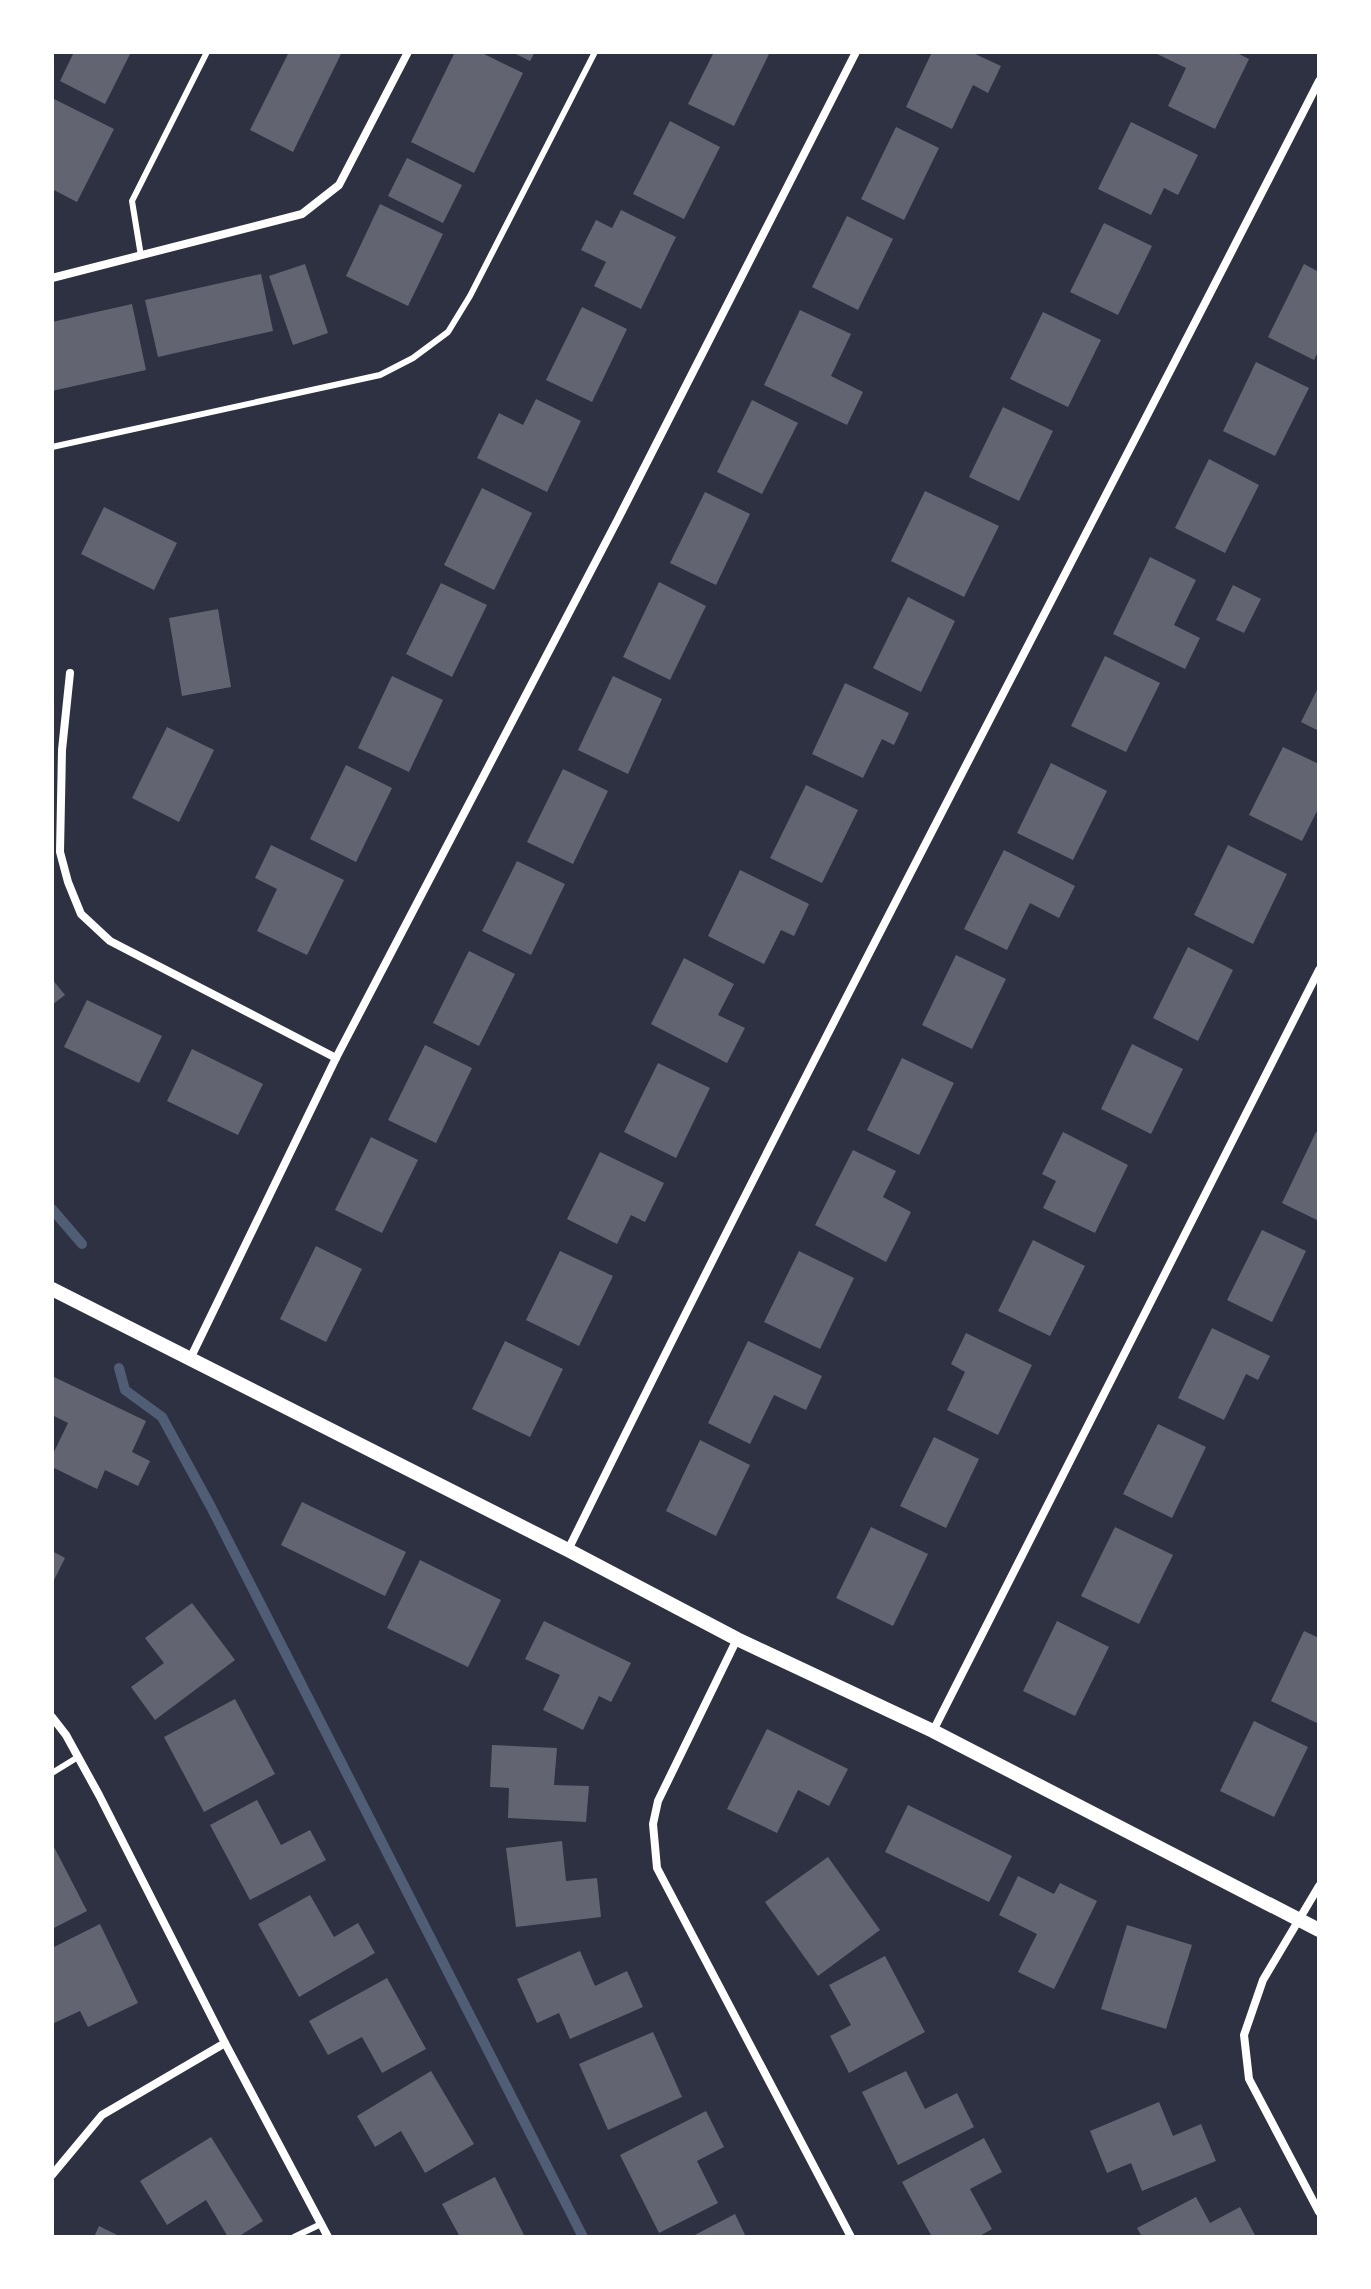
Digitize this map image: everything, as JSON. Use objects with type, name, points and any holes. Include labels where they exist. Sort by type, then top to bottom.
[{"type":"street","points":[[52,278],[302,214],[339,185],[408,52]]},
{"type":"street","points":[[190,1359],[336,1058],[618,519],[856,52]]},
{"type":"street","points":[[568,1550],[693,1296],[1319,81]]},
{"type":"street","points":[[70,673],[62,750],[60,852],[81,914],[110,941],[336,1058]]},
{"type":"street","points":[[933,1731],[1319,970]]},
{"type":"street","points":[[52,1289],[737,1639],[933,1731],[1319,1930]]},
{"type":"street","points":[[737,1639],[658,1801],[653,1824],[657,1868],[851,2237]]},
{"type":"street","points":[[52,1717],[78,1757],[328,2237]]},
{"type":"street","points":[[1319,1886],[1263,1980],[1244,2035],[1249,2079],[1319,2212]]},
{"type":"street","points":[[52,2175],[102,2115],[225,2043]]},
{"type":"lane","points":[[141,256],[132,201],[207,52]]},
{"type":"lane","points":[[52,447],[380,375],[413,358],[448,332],[470,296],[595,52]]},
{"type":"lane","points":[[52,1773],[78,1757]]},
{"type":"lane","points":[[294,2237],[321,2224]]},
{"type":"building","points":[[74,52],[131,52],[105,104],[60,81]]},
{"type":"building","points":[[289,52],[342,52],[293,152],[250,130]]},
{"type":"building","points":[[455,52],[480,52],[523,73],[474,173],[411,142]]},
{"type":"building","points":[[512,52],[535,52],[530,61]]},
{"type":"building","points":[[714,52],[769,54],[734,126],[688,104]]},
{"type":"building","points":[[932,52],[971,52],[1001,66],[988,93],[973,85],[952,129],[906,107]]},
{"type":"building","points":[[1153,52],[1235,52],[1249,59],[1215,129],[1168,106],[1186,68]]},
{"type":"building","points":[[52,98],[114,129],[77,202],[52,189]]},
{"type":"building","points":[[670,121],[720,147],[684,219],[633,194]]},
{"type":"building","points":[[1131,122],[1198,155],[1178,195],[1164,188],[1151,215],[1098,189]]},
{"type":"building","points":[[896,127],[939,148],[904,220],[861,199]]},
{"type":"building","points":[[407,158],[462,185],[443,223],[388,196]]},
{"type":"building","points":[[380,204],[443,234],[408,306],[346,276]]},
{"type":"building","points":[[621,210],[676,237],[641,309],[594,286],[606,262],[581,250],[596,220],[612,228]]},
{"type":"building","points":[[847,216],[893,239],[858,310],[812,287]]},
{"type":"building","points":[[1104,223],[1152,246],[1118,315],[1070,292]]},
{"type":"building","points":[[305,264],[328,333],[293,345],[269,276]]},
{"type":"building","points":[[1304,264],[1319,272],[1319,350],[1314,360],[1268,337]]},
{"type":"building","points":[[261,274],[273,331],[158,357],[145,300]]},
{"type":"building","points":[[132,304],[146,370],[52,391],[52,322]]},
{"type":"building","points":[[582,307],[627,329],[592,402],[546,380]]},
{"type":"building","points":[[800,310],[851,334],[831,376],[863,392],[847,425],[764,385]]},
{"type":"building","points":[[1043,312],[1101,340],[1068,407],[1010,379]]},
{"type":"building","points":[[1256,362],[1309,388],[1275,456],[1223,431]]},
{"type":"building","points":[[536,399],[581,421],[547,492],[477,458],[499,413],[523,425]]},
{"type":"building","points":[[752,400],[798,423],[762,494],[717,472]]},
{"type":"building","points":[[1003,407],[1053,431],[1019,501],[969,477]]},
{"type":"building","points":[[1209,459],[1259,485],[1225,553],[1175,528]]},
{"type":"building","points":[[482,488],[532,513],[494,590],[444,565]]},
{"type":"building","points":[[925,491],[999,526],[964,597],[891,561]]},
{"type":"building","points":[[705,492],[750,514],[716,585],[670,563]]},
{"type":"building","points":[[104,507],[177,543],[154,590],[81,554]]},
{"type":"building","points":[[1150,557],[1196,580],[1174,625],[1200,638],[1185,669],[1113,634]]},
{"type":"building","points":[[659,582],[706,606],[670,680],[623,657]]},
{"type":"building","points":[[441,583],[487,605],[452,677],[406,654]]},
{"type":"building","points":[[1233,585],[1261,599],[1244,633],[1216,620]]},
{"type":"building","points":[[908,597],[955,621],[921,692],[873,668]]},
{"type":"building","points":[[218,609],[231,687],[182,696],[169,618]]},
{"type":"building","points":[[1105,656],[1160,683],[1126,752],[1071,726]]},
{"type":"building","points":[[392,676],[443,700],[409,772],[358,748]]},
{"type":"building","points":[[613,676],[662,699],[628,774],[578,750]]},
{"type":"building","points":[[845,683],[909,713],[894,745],[882,739],[863,778],[812,754]]},
{"type":"building","points":[[1319,686],[1319,731],[1301,722]]},
{"type":"building","points":[[167,727],[214,750],[179,822],[132,798]]},
{"type":"building","points":[[1283,747],[1319,764],[1319,807],[1302,841],[1249,815]]},
{"type":"building","points":[[1051,763],[1107,791],[1073,860],[1017,833]]},
{"type":"building","points":[[346,765],[392,788],[356,862],[310,839]]},
{"type":"building","points":[[563,769],[608,791],[573,864],[527,842]]},
{"type":"building","points":[[806,785],[858,810],[822,883],[770,858]]},
{"type":"building","points":[[271,845],[344,880],[307,955],[257,931],[277,889],[255,878]]},
{"type":"building","points":[[1228,845],[1287,874],[1253,944],[1194,915]]},
{"type":"building","points":[[1004,850],[1075,886],[1059,918],[1030,903],[1007,950],[964,929]]},
{"type":"building","points":[[517,861],[565,884],[531,955],[482,931]]},
{"type":"building","points":[[740,870],[809,904],[794,936],[781,930],[764,964],[708,936]]},
{"type":"building","points":[[1188,947],[1233,970],[1198,1041],[1153,1018]]},
{"type":"building","points":[[469,951],[515,974],[479,1046],[433,1023]]},
{"type":"building","points":[[956,955],[1006,979],[972,1049],[922,1025]]},
{"type":"building","points":[[684,958],[734,984],[718,1015],[745,1028],[727,1063],[651,1024]]},
{"type":"building","points":[[52,979],[65,995],[52,1005]]},
{"type":"building","points":[[87,1000],[162,1036],[139,1083],[64,1047]]},
{"type":"building","points":[[1132,1044],[1183,1069],[1151,1134],[1101,1109]]},
{"type":"building","points":[[425,1045],[472,1068],[436,1143],[388,1120]]},
{"type":"building","points":[[192,1049],[263,1084],[238,1135],[167,1101]]},
{"type":"building","points":[[902,1058],[954,1083],[919,1155],[867,1130]]},
{"type":"building","points":[[658,1063],[710,1088],[676,1158],[624,1132]]},
{"type":"building","points":[[1063,1132],[1128,1165],[1095,1233],[1043,1208],[1056,1181],[1042,1174]]},
{"type":"building","points":[[1316,1132],[1319,1133],[1319,1221],[1282,1203]]},
{"type":"building","points":[[371,1137],[418,1160],[382,1233],[335,1210]]},
{"type":"building","points":[[853,1150],[896,1171],[883,1197],[911,1212],[886,1262],[815,1225]]},
{"type":"building","points":[[600,1152],[664,1183],[645,1222],[631,1215],[617,1244],[567,1219]]},
{"type":"building","points":[[1262,1230],[1306,1251],[1272,1322],[1227,1300]]},
{"type":"building","points":[[1033,1240],[1085,1266],[1050,1336],[998,1311]]},
{"type":"building","points":[[316,1246],[362,1269],[326,1342],[280,1319]]},
{"type":"building","points":[[560,1251],[613,1276],[579,1346],[526,1320]]},
{"type":"building","points":[[799,1251],[854,1278],[820,1349],[764,1322]]},
{"type":"building","points":[[1212,1328],[1270,1356],[1258,1380],[1246,1374],[1224,1420],[1178,1398]]},
{"type":"building","points":[[966,1333],[1032,1365],[998,1435],[947,1410],[965,1372],[951,1364]]},
{"type":"building","points":[[505,1341],[563,1369],[530,1437],[472,1409]]},
{"type":"building","points":[[748,1341],[822,1376],[806,1410],[774,1395],[750,1444],[708,1423]]},
{"type":"building","points":[[52,1376],[146,1421],[132,1452],[150,1461],[138,1486],[105,1470],[97,1489],[52,1467],[52,1456],[68,1423],[52,1415]]},
{"type":"building","points":[[1158,1424],[1206,1447],[1172,1518],[1123,1494]]},
{"type":"building","points":[[934,1437],[979,1459],[946,1528],[900,1506]]},
{"type":"building","points":[[700,1440],[750,1465],[716,1536],[666,1511]]},
{"type":"building","points":[[302,1502],[406,1552],[385,1596],[281,1545]]},
{"type":"building","points":[[871,1527],[928,1554],[893,1626],[836,1598]]},
{"type":"building","points":[[1115,1527],[1173,1555],[1139,1624],[1081,1596]]},
{"type":"building","points":[[52,1551],[65,1558],[52,1584]]},
{"type":"building","points":[[420,1560],[501,1600],[468,1667],[387,1628]]},
{"type":"building","points":[[192,1603],[235,1660],[155,1720],[131,1687],[164,1663],[145,1638]]},
{"type":"building","points":[[544,1621],[631,1663],[611,1702],[599,1696],[583,1730],[543,1710],[560,1675],[525,1659]]},
{"type":"building","points":[[1057,1621],[1109,1647],[1075,1716],[1023,1691]]},
{"type":"building","points":[[1304,1631],[1319,1638],[1319,1724],[1271,1701]]},
{"type":"building","points":[[235,1699],[275,1774],[204,1812],[164,1737]]},
{"type":"building","points":[[1254,1721],[1308,1747],[1274,1817],[1220,1791]]},
{"type":"building","points":[[767,1729],[848,1769],[829,1806],[798,1790],[777,1833],[727,1809]]},
{"type":"building","points":[[492,1745],[557,1748],[554,1785],[589,1786],[586,1822],[508,1818],[509,1788],[490,1787]]},
{"type":"building","points":[[257,1800],[281,1845],[310,1830],[326,1860],[250,1900],[210,1825]]},
{"type":"building","points":[[908,1805],[1012,1856],[989,1902],[885,1852]]},
{"type":"building","points":[[562,1841],[566,1881],[597,1878],[601,1917],[516,1927],[506,1848]]},
{"type":"building","points":[[52,1843],[87,1911],[52,1929]]},
{"type":"building","points":[[828,1857],[880,1930],[818,1976],[765,1902]]},
{"type":"building","points":[[1018,1876],[1054,1894],[1060,1883],[1097,1901],[1054,1989],[1018,1972],[1037,1934],[999,1915]]},
{"type":"building","points":[[310,1895],[334,1937],[358,1923],[375,1953],[299,1997],[258,1924]]},
{"type":"building","points":[[100,1924],[138,2003],[88,2027],[80,2011],[52,2024],[52,1948]]},
{"type":"building","points":[[1127,1925],[1192,1945],[1166,2029],[1101,2009]]},
{"type":"building","points":[[580,1951],[595,1986],[627,1971],[643,2007],[570,2039],[559,2013],[537,2023],[517,1979]]},
{"type":"building","points":[[885,1956],[925,2032],[849,2073],[830,2036],[851,2025],[829,1985]]},
{"type":"building","points":[[387,1978],[426,2049],[382,2073],[362,2037],[328,2055],[309,2021]]},
{"type":"building","points":[[653,2032],[682,2097],[608,2130],[579,2064]]},
{"type":"building","points":[[431,2071],[474,2144],[425,2173],[401,2131],[375,2147],[357,2116]]},
{"type":"building","points":[[906,2071],[925,2109],[957,2093],[974,2127],[898,2165],[862,2092]]},
{"type":"building","points":[[1159,2102],[1173,2136],[1201,2124],[1216,2161],[1142,2191],[1131,2163],[1107,2173],[1090,2131]]},
{"type":"building","points":[[706,2111],[724,2147],[697,2161],[718,2203],[659,2233],[620,2155]]},
{"type":"building","points":[[211,2137],[263,2221],[238,2237],[228,2237],[206,2200],[167,2225],[140,2181]]},
{"type":"building","points":[[984,2138],[1002,2172],[970,2189],[992,2229],[978,2237],[932,2237],[902,2182]]},
{"type":"building","points":[[495,2177],[525,2237],[460,2237],[442,2204]]},
{"type":"building","points":[[1196,2197],[1210,2223],[1240,2207],[1256,2237],[1142,2237],[1137,2228]]},
{"type":"building","points":[[735,2214],[746,2237],[691,2237]]},
{"type":"building","points":[[99,2226],[121,2237],[94,2237]]},
{"type":"waterway","points":[[52,1209],[82,1244]]},
{"type":"waterway","points":[[119,1368],[125,1390],[162,1417],[211,1507],[583,2237]]}]
